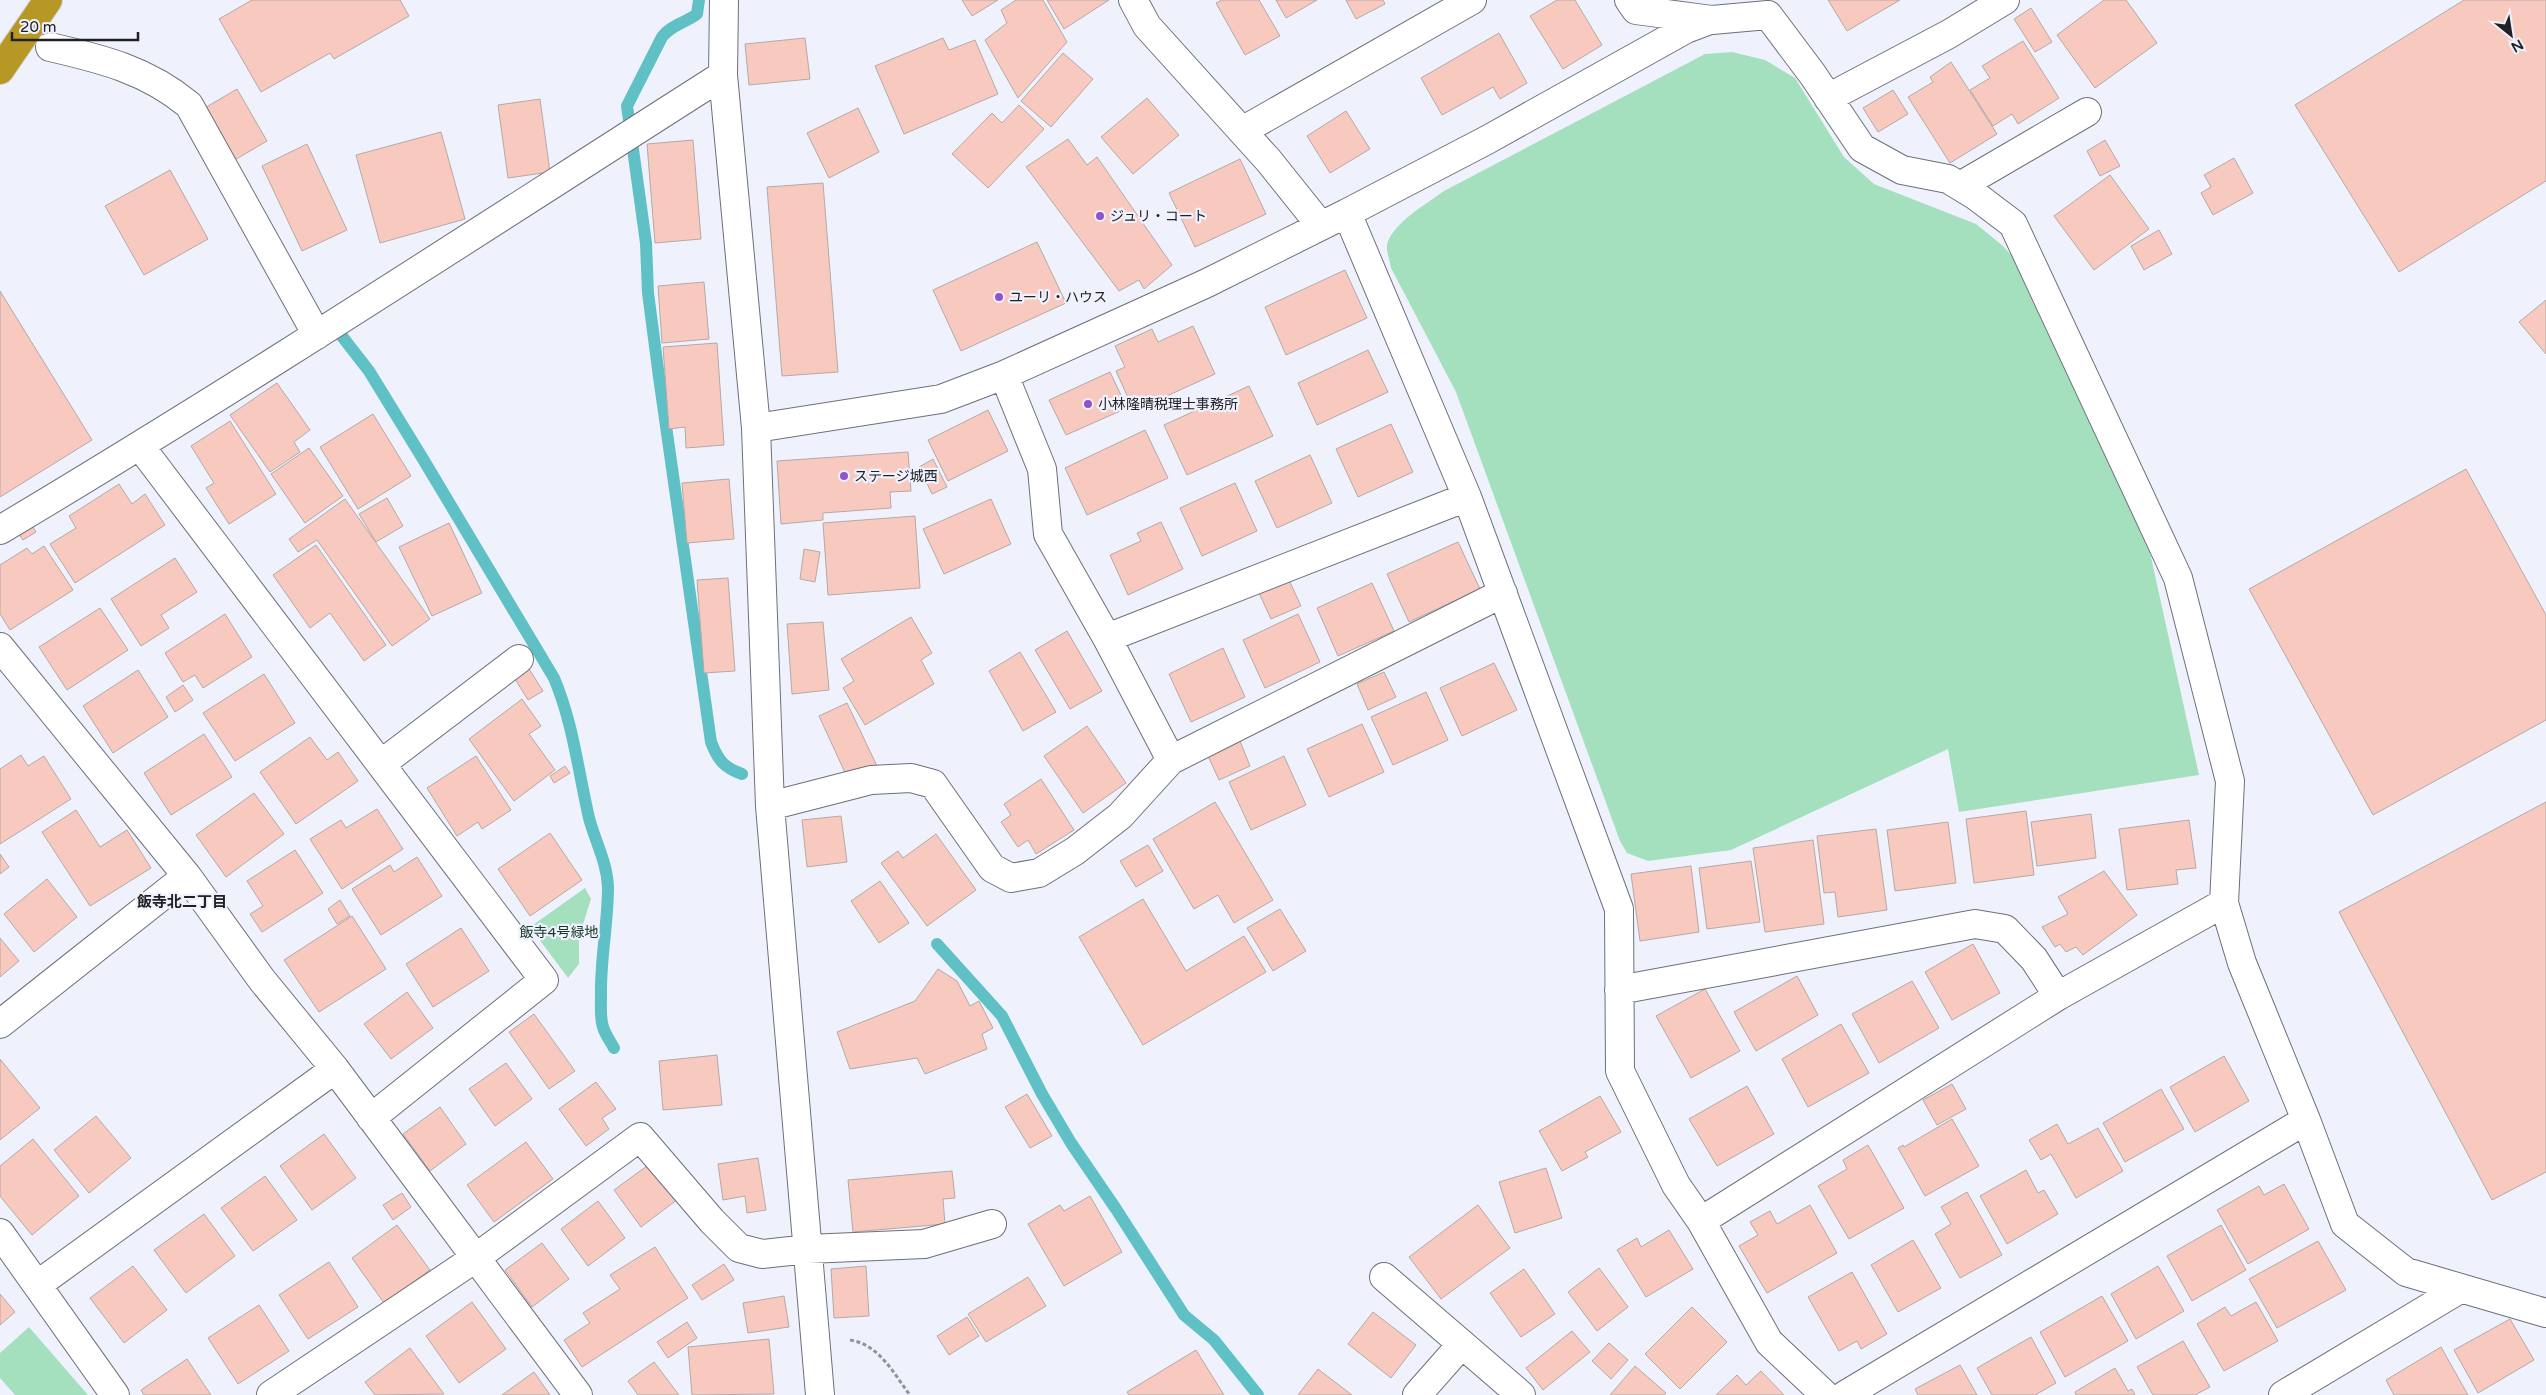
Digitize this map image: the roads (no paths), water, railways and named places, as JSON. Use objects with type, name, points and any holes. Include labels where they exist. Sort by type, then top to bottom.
[{"type":"highway","points":[[0,70],[48,0]]},
{"type":"street","points":[[724,0],[723,74],[756,428],[770,806],[820,1395]]},
{"type":"street","points":[[1132,0],[1147,26],[1242,131],[1321,226]]},
{"type":"street","points":[[1242,131],[1472,0]]},
{"type":"street","points":[[1629,0],[1636,10],[1712,20],[1768,15],[1862,148],[1902,170],[1948,179],[2013,224],[2178,578],[2230,781],[2224,903],[2242,962],[2306,1120],[2345,1224],[2406,1272],[2546,1313]]},
{"type":"street","points":[[756,428],[941,399],[1004,375],[1207,283],[1321,226],[1487,140],[1686,29],[1712,20],[1747,0]]},
{"type":"street","points":[[1828,98],[1949,34],[2005,0]]},
{"type":"street","points":[[50,46],[114,62],[168,88],[189,105],[317,335]]},
{"type":"street","points":[[0,530],[140,446],[317,335],[723,74]]},
{"type":"street","points":[[1960,186],[2087,112]]},
{"type":"street","points":[[1347,212],[1467,497],[1619,909],[1620,1072],[1676,1185],[1701,1221],[1769,1342],[1825,1395]]},
{"type":"street","points":[[1004,375],[1042,469],[1048,534],[1107,638],[1171,760]]},
{"type":"street","points":[[140,446],[544,980],[371,1118]]},
{"type":"street","points":[[1107,638],[1467,497]]},
{"type":"street","points":[[770,806],[871,780],[911,778],[932,784],[946,801],[992,868],[1012,878],[1039,873],[1076,851],[1120,816],[1171,760],[1503,593]]},
{"type":"street","points":[[0,647],[187,876],[262,980],[335,1069],[474,1259],[578,1395]]},
{"type":"street","points":[[381,764],[519,659]]},
{"type":"street","points":[[0,1024],[187,876]]},
{"type":"street","points":[[1701,1221],[2058,996],[2224,903]]},
{"type":"street","points":[[1619,990],[1975,924],[2004,929],[2034,959],[2058,996]]},
{"type":"street","points":[[37,1285],[335,1069]]},
{"type":"street","points":[[1845,1395],[2306,1120]]},
{"type":"street","points":[[271,1395],[474,1259],[640,1137],[712,1221],[740,1248],[762,1254],[808,1249],[924,1244],[992,1224]]},
{"type":"street","points":[[0,1233],[115,1395]]},
{"type":"street","points":[[1384,1277],[1521,1395]]},
{"type":"street","points":[[2283,1395],[2460,1289]]},
{"type":"street","points":[[1417,1395],[1462,1344]]},
{"type":"waterway","points":[[699,0],[697,14],[674,27],[662,37],[627,106],[646,243],[648,293],[659,377],[711,742],[722,762],[742,774]]},
{"type":"waterway","points":[[341,335],[369,371],[423,459],[554,678],[561,695],[571,729],[589,818],[607,878],[608,901],[601,983],[601,1020],[614,1048]]},
{"type":"waterway","points":[[937,944],[1002,1016],[1042,1094],[1071,1143],[1184,1315],[1214,1340],[1258,1395]]},
{"type":"place","name":"ジュリ・コート","points":[[1100,216]]},
{"type":"place","name":"ユーリ・ハウス","points":[[999,297]]},
{"type":"place","name":"小林隆晴税理士事務所","points":[[1088,404]]},
{"type":"place","name":"ステージ城西","points":[[844,476]]},
{"type":"district","name":"飯寺北二丁目","points":[[182,902]]},
{"type":"park label","name":"飯寺4号緑地","points":[[559,932]]}]
